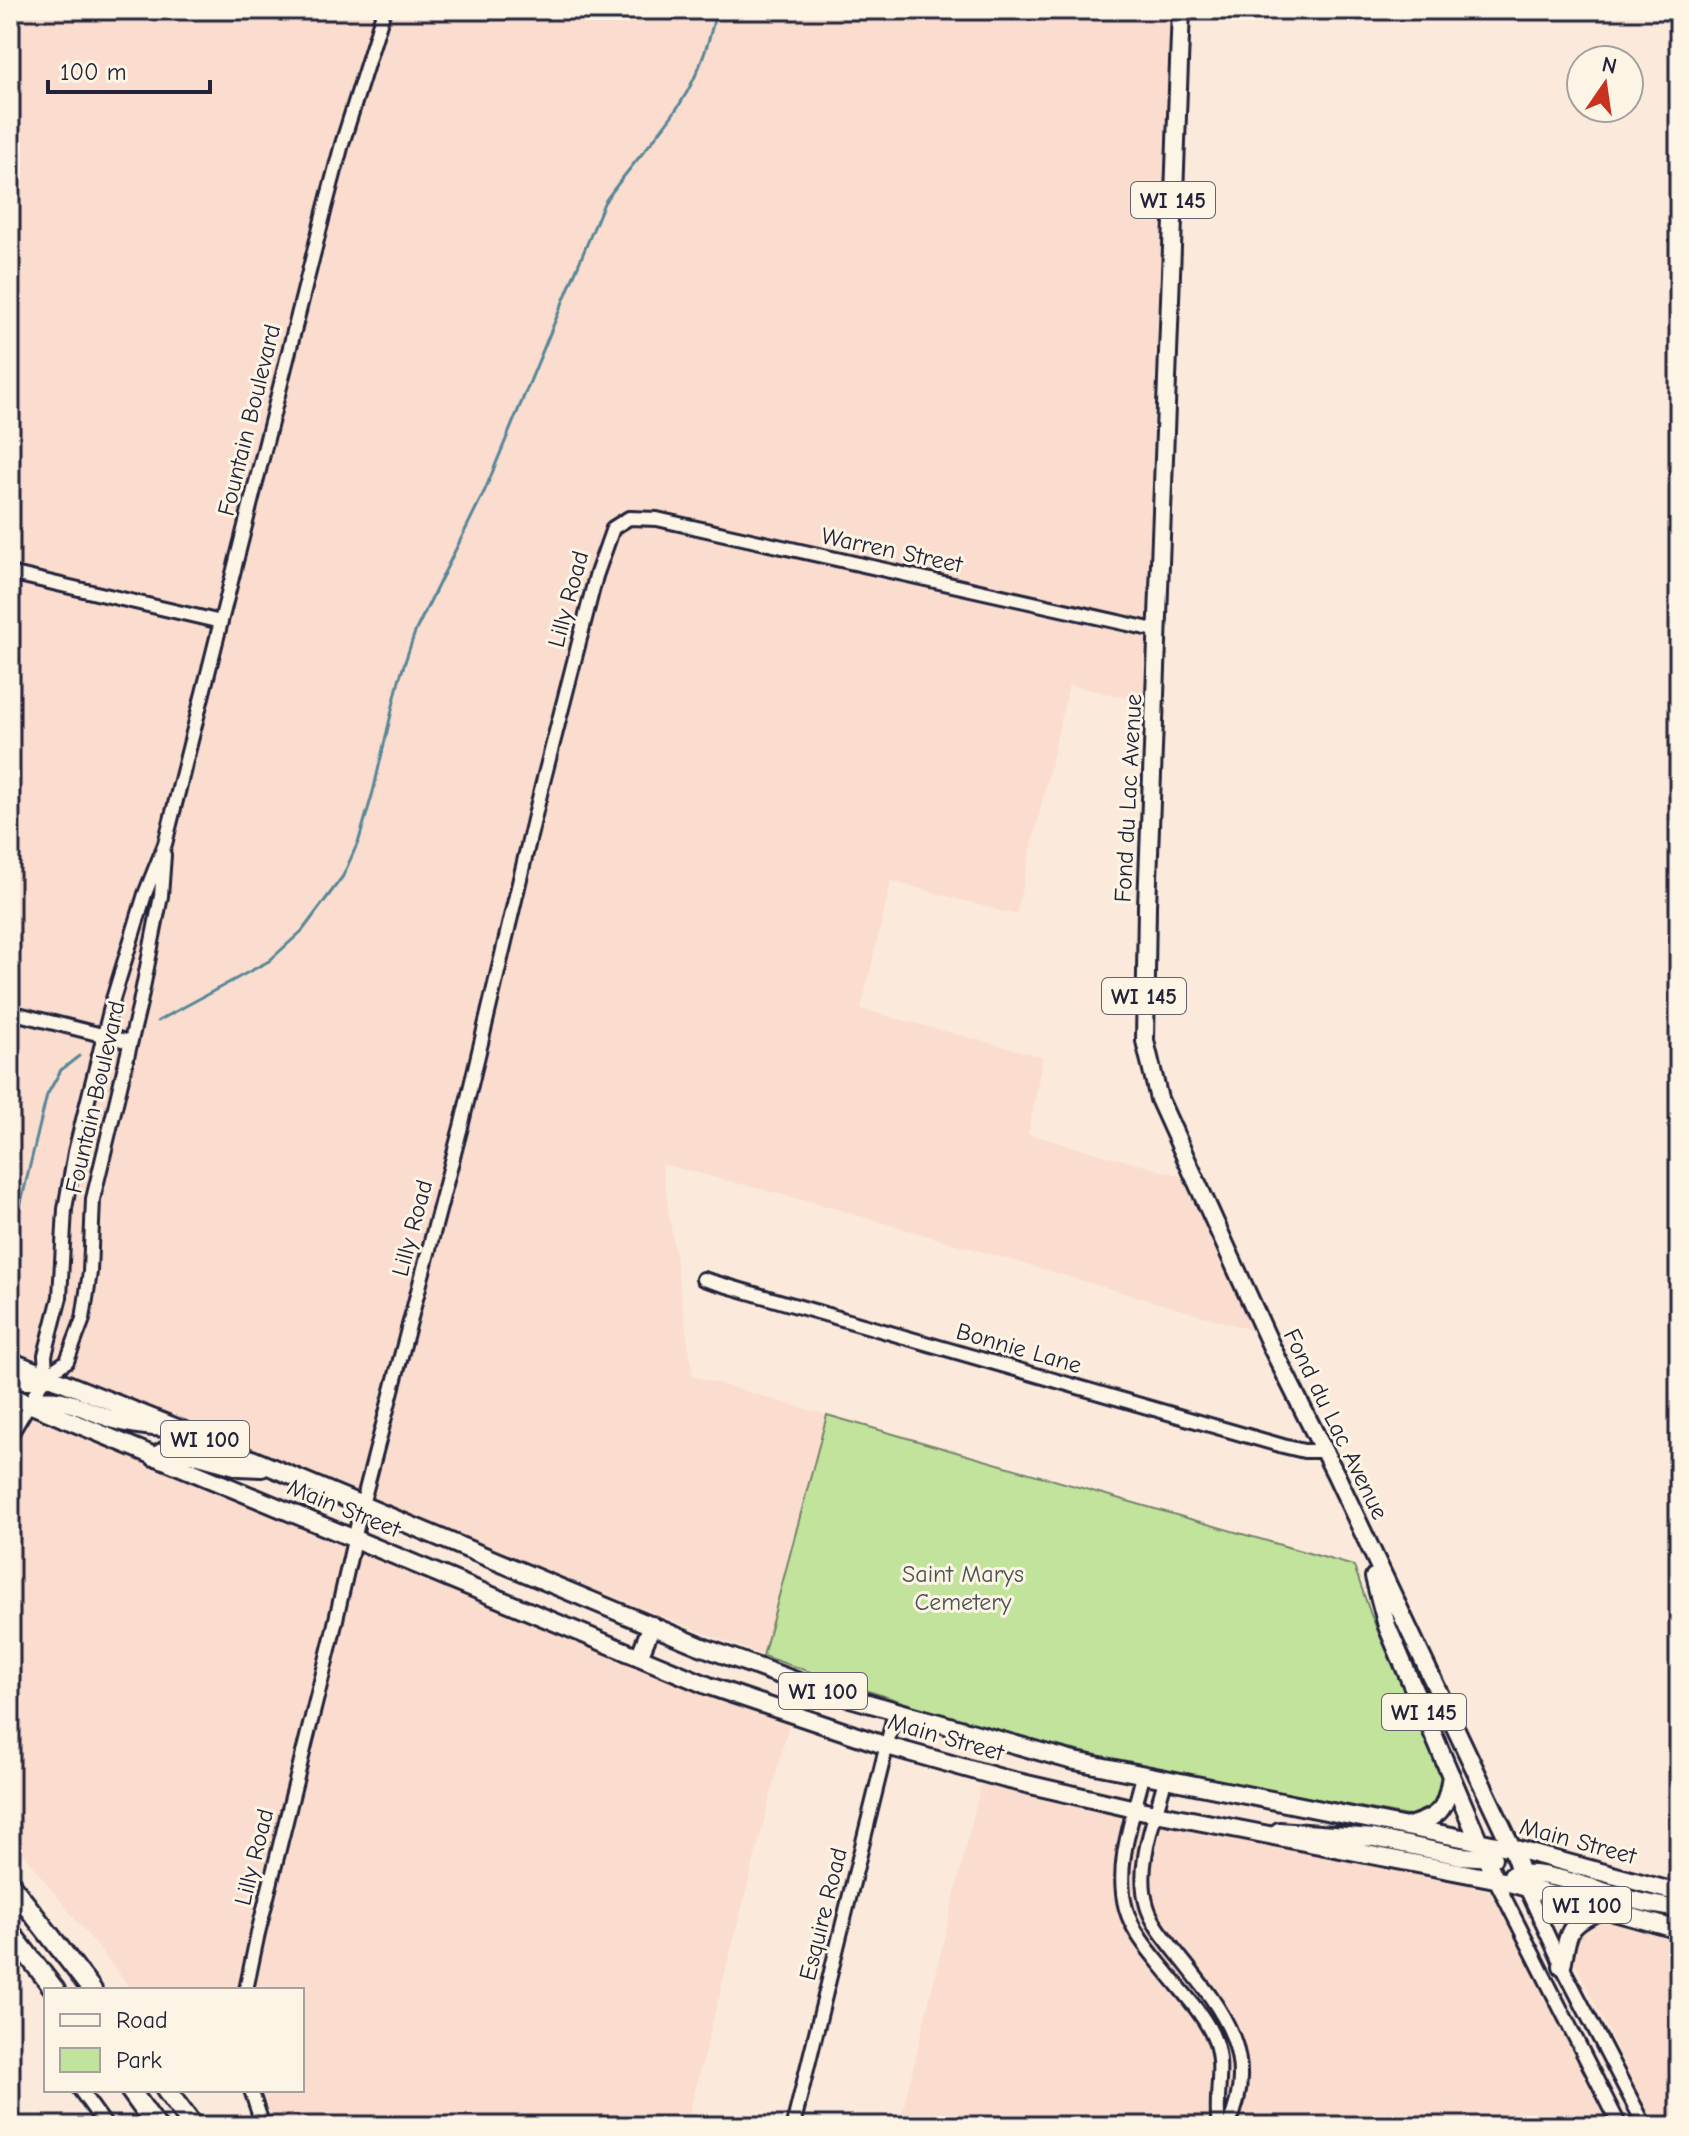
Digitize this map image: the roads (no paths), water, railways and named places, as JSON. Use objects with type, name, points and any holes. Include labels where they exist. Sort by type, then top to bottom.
[{"type":"highway","points":[[10,1884],[90,1988]]},
{"type":"highway","points":[[10,1932],[52,1988]]},
{"type":"highway","points":[[10,1951],[51,1988]]},
{"type":"highway","points":[[131,2092],[156,2126]]},
{"type":"highway","points":[[168,2092],[193,2126]]},
{"type":"main road","name":"Fond du Lac Avenue","points":[[1181,10],[1146,934],[1146,1051],[1169,1123],[1272,1348],[1512,1848],[1523,1880]]},
{"type":"main road","name":"Main Street","points":[[10,1361],[652,1625],[818,1689],[1005,1743],[1143,1776],[1512,1848],[1679,1893]]},
{"type":"main road","points":[[10,1378],[27,1381],[46,1375]]},
{"type":"main road","name":"Main Street","points":[[10,1396],[709,1686],[887,1746],[1005,1779],[1135,1809],[1495,1879],[1523,1880],[1602,1909],[1679,1930]]},
{"type":"main road","points":[[29,1403],[55,1398],[112,1419],[144,1427],[182,1430]]},
{"type":"main road","points":[[154,1457],[165,1450],[177,1450],[239,1467],[275,1468]]},
{"type":"main road","name":"Fond du Lac Avenue","points":[[1365,1540],[1387,1626],[1495,1879]]},
{"type":"main road","points":[[639,1657],[652,1625]]},
{"type":"main road","points":[[1405,1827],[1431,1819],[1439,1812],[1445,1805],[1451,1774]]},
{"type":"main road","points":[[1242,1831],[1303,1831],[1374,1838],[1487,1859],[1501,1856],[1512,1848]]},
{"type":"main road","points":[[1523,1880],[1545,1876],[1643,1903],[1679,1909]]},
{"type":"main road","points":[[1562,1966],[1569,1933],[1574,1925],[1602,1909]]},
{"type":"street","name":"Fountain Boulevard","points":[[46,1375],[45,1355],[60,1297],[70,1175],[103,1036],[145,894],[165,844],[342,144],[384,10]]},
{"type":"street","name":"Warren Street","points":[[617,524],[629,518],[657,519],[1159,631]]},
{"type":"street","name":"Lilly Road","points":[[246,1988],[362,1505],[460,1130],[596,576],[610,533],[617,524]]},
{"type":"street","points":[[10,573],[221,622]]},
{"type":"street","name":"Fountain Boulevard","points":[[46,1375],[67,1361],[83,1319],[90,1272],[93,1199],[161,896],[165,844]]},
{"type":"street","points":[[10,1012],[130,1042]]},
{"type":"street","name":"Bonnie Lane","points":[[703,1279],[1283,1446],[1323,1451]]},
{"type":"street","points":[[10,1436],[46,1375]]},
{"type":"street","name":"Esquire Road","points":[[793,2126],[895,1712]]},
{"type":"street","points":[[1143,1776],[1124,1858],[1122,1882],[1126,1910],[1149,1950],[1214,2037],[1220,2066],[1216,2111],[1219,2126]]},
{"type":"street","points":[[1165,1780],[1145,1860],[1143,1885],[1148,1907],[1166,1938],[1230,2026],[1240,2063],[1240,2089],[1228,2126]]},
{"type":"street","points":[[1495,1879],[1620,2126]]},
{"type":"street","points":[[1523,1880],[1562,1966],[1645,2126]]},
{"type":"street","points":[[1149,1950],[1166,1938]]},
{"type":"street","points":[[1203,2021],[1220,2010]]},
{"type":"street","points":[[81,2092],[106,2126]]},
{"type":"street","points":[[252,2092],[263,2126]]},
{"type":"street","points":[[1609,2104],[1630,2092]]},
{"type":"waterway","points":[[158,1021],[269,961],[302,931],[343,876],[359,840],[399,680],[415,632],[485,490],[604,203],[665,125],[688,90],[705,51],[716,10]]},
{"type":"waterway","points":[[10,1248],[47,1095],[61,1070],[79,1056]]},
{"type":"park label","name":"Saint Marys Cemetery","points":[[963,1588]]}]
